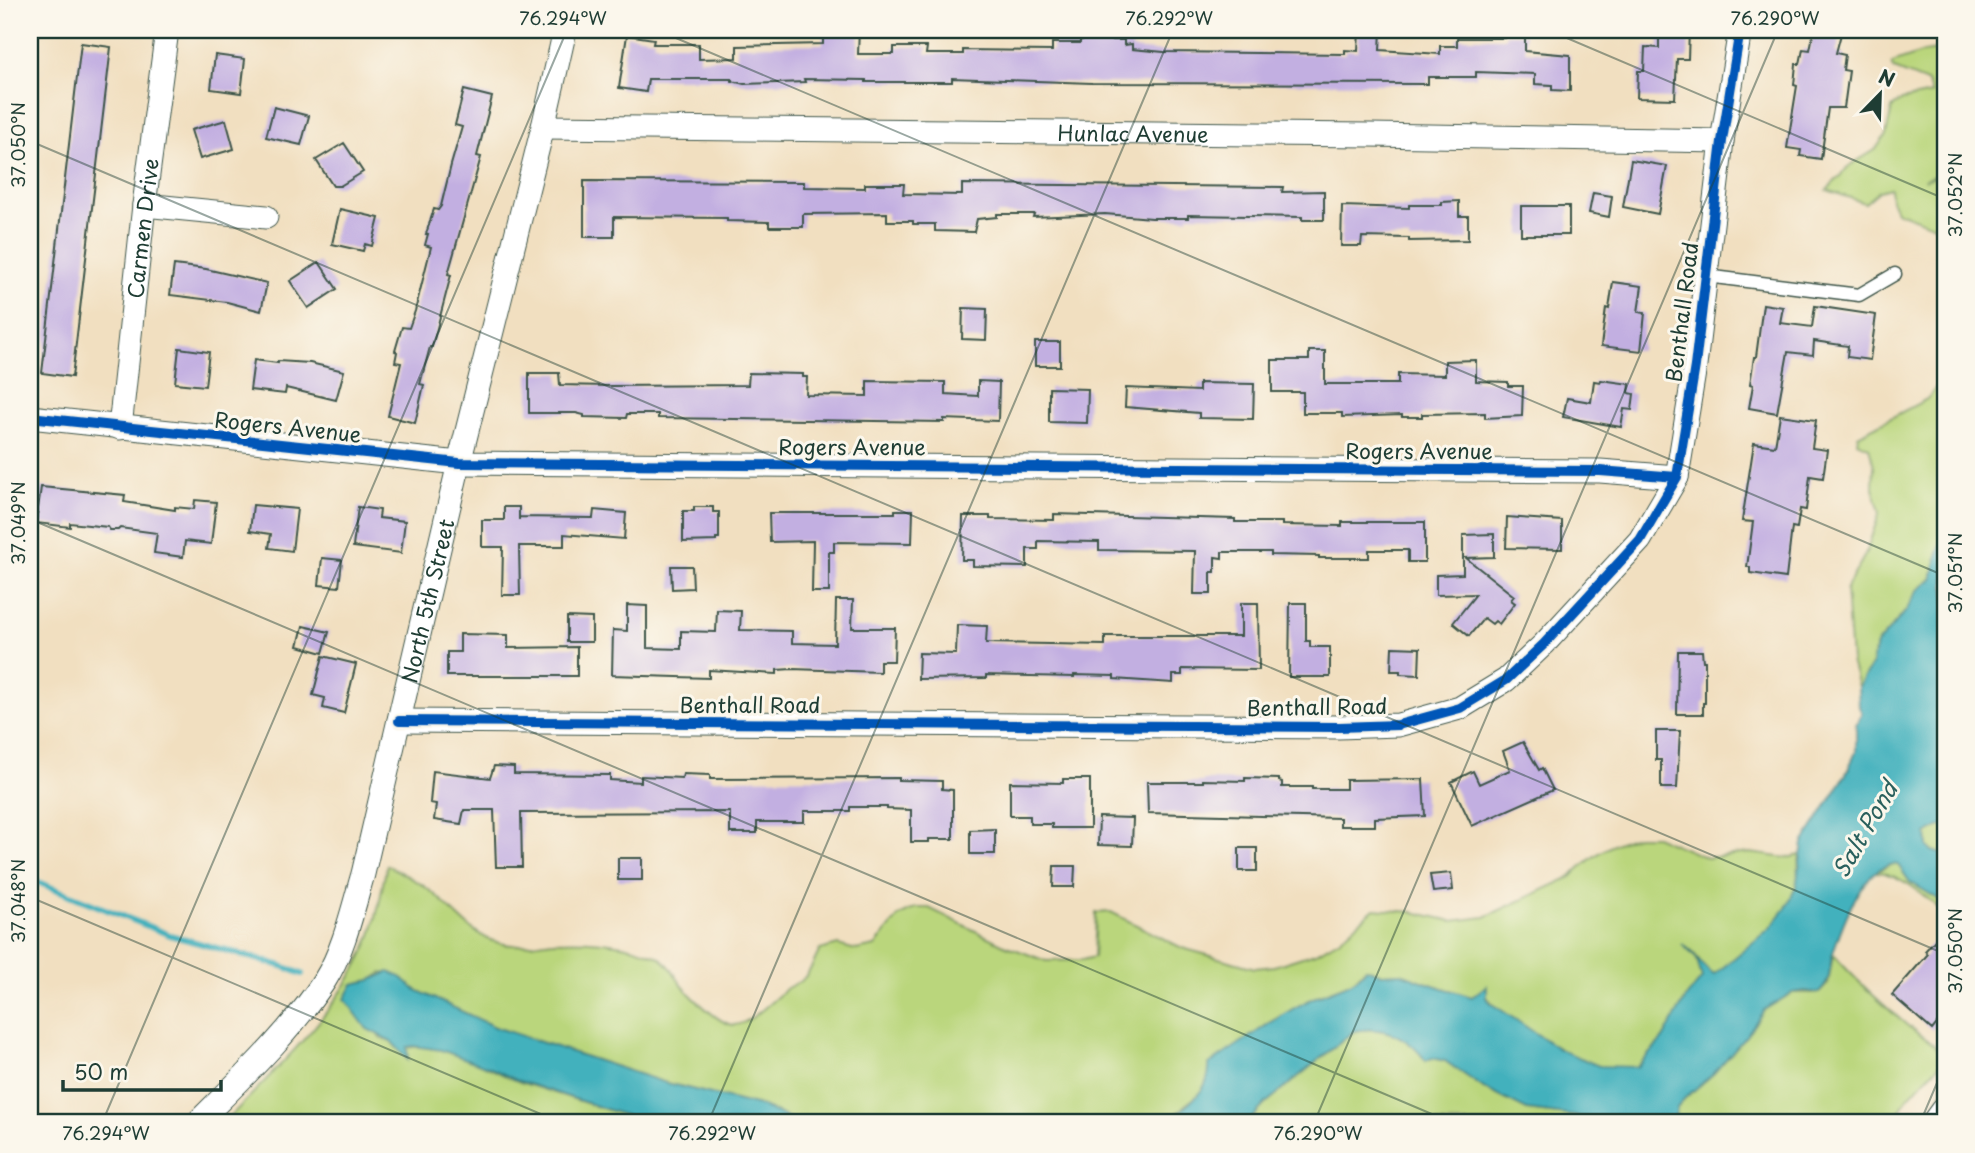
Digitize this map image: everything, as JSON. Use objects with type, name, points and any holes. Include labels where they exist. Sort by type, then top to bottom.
[{"type":"street","name":"Carmen Drive","points":[[120,428],[144,205],[167,30]]},
{"type":"street","name":"North 5th Street","points":[[197,1123],[290,1026],[326,978],[347,927],[363,874],[459,463],[565,30]]},
{"type":"street","name":"Benthall Road","points":[[399,721],[1339,727],[1398,724],[1460,708],[1506,680],[1545,644],[1640,540],[1677,477],[1695,366],[1722,142],[1740,30]]},
{"type":"street","name":"Hunlac Avenue","points":[[543,127],[1342,135],[1722,142]]},
{"type":"street","points":[[144,205],[266,218]]},
{"type":"street","name":"Rogers Avenue","points":[[30,417],[459,463],[1600,471],[1677,477]]},
{"type":"street","points":[[1937,1123],[1945,1112]]},
{"type":"lane","points":[[1706,276],[1859,295],[1895,274]]},
{"type":"green space","points":[[1945,49],[1945,172],[1924,180],[1940,176],[1945,180],[1945,230],[1896,211],[1890,188],[1879,191],[1865,203],[1827,190],[1849,166],[1875,150],[1886,135],[1892,108],[1902,100],[1932,94],[1927,82],[1894,69],[1892,63],[1924,52]]},
{"type":"green space","points":[[1945,376],[1945,536],[1932,579],[1917,591],[1906,611],[1876,645],[1872,664],[1858,687],[1851,661],[1846,589],[1865,555],[1880,512],[1873,487],[1874,466],[1869,447],[1857,442],[1858,435],[1927,399]]},
{"type":"green space","points":[[1945,821],[1945,855],[1928,847],[1927,834],[1938,826],[1944,826]]},
{"type":"green space","points":[[1636,836],[1655,836],[1707,858],[1750,853],[1787,858],[1800,855],[1797,884],[1790,902],[1772,926],[1750,947],[1714,975],[1686,947],[1697,959],[1702,978],[1686,998],[1663,1039],[1637,1067],[1613,1068],[1586,1062],[1535,1035],[1503,1012],[1482,990],[1472,997],[1401,973],[1382,974],[1366,968],[1353,982],[1317,996],[1272,1021],[1247,1040],[1210,1077],[1200,1094],[1167,1123],[800,1123],[763,1107],[663,1082],[495,1027],[416,990],[401,977],[382,973],[372,980],[353,984],[379,1037],[391,1041],[407,1059],[407,1048],[435,1048],[465,1057],[520,1082],[649,1123],[224,1123],[304,1039],[340,994],[368,943],[387,865],[428,889],[470,928],[500,943],[526,945],[566,940],[606,942],[657,956],[706,1009],[728,1024],[734,1025],[747,1021],[786,989],[802,980],[820,950],[838,945],[856,950],[875,946],[899,916],[916,908],[929,908],[1004,945],[1046,961],[1094,957],[1096,913],[1111,912],[1182,948],[1255,968],[1274,966],[1318,952],[1340,939],[1374,909],[1413,912],[1452,921],[1485,917],[1571,877],[1601,852]]},
{"type":"green space","points":[[1892,864],[1898,865],[1910,882],[1945,903],[1945,914],[1904,881],[1875,872]]},
{"type":"green space","points":[[1833,954],[1869,992],[1933,1044],[1944,1058],[1909,1096],[1892,1123],[1674,1123],[1677,1108],[1714,1073],[1764,1010],[1792,993],[1819,993],[1828,984]]},
{"type":"green space","points":[[1354,1031],[1385,1031],[1400,1037],[1414,1046],[1426,1061],[1432,1058],[1445,1061],[1485,1089],[1527,1110],[1606,1120],[1626,1119],[1638,1123],[1247,1123],[1266,1103]]},
{"type":"water","name":"Salt Pond","points":[[1945,536],[1945,821],[1944,826],[1927,834],[1928,847],[1945,855],[1945,903],[1910,882],[1898,865],[1886,866],[1875,873],[1856,897],[1848,913],[1833,953],[1828,979],[1819,993],[1792,993],[1764,1010],[1714,1073],[1677,1108],[1674,1123],[1638,1123],[1626,1119],[1606,1120],[1527,1110],[1485,1089],[1445,1061],[1432,1058],[1426,1061],[1412,1045],[1395,1034],[1365,1030],[1354,1031],[1266,1103],[1247,1123],[1167,1123],[1201,1090],[1209,1074],[1209,1064],[1294,1008],[1353,981],[1366,968],[1382,974],[1401,973],[1472,997],[1487,985],[1487,998],[1491,1003],[1559,1049],[1599,1066],[1637,1067],[1663,1039],[1686,998],[1702,978],[1697,959],[1682,944],[1714,975],[1770,928],[1786,908],[1796,887],[1803,843],[1845,776],[1856,752],[1856,725],[1862,713],[1858,687],[1872,664],[1876,645],[1906,611],[1917,591],[1932,579]]},
{"type":"water","points":[[389,972],[401,977],[416,990],[495,1027],[663,1082],[763,1107],[800,1123],[649,1123],[516,1080],[441,1050],[407,1047],[408,1060],[391,1041],[367,1029],[345,999],[353,984]]},
{"type":"building","points":[[823,30],[859,30],[858,54],[894,54],[894,47],[927,47],[926,54],[963,54],[963,50],[1052,51],[1052,43],[1124,40],[1124,45],[1132,44],[1132,49],[1164,52],[1345,54],[1345,50],[1358,51],[1359,30],[1381,30],[1380,50],[1440,54],[1440,46],[1457,46],[1457,38],[1505,38],[1506,34],[1525,34],[1525,51],[1570,55],[1570,91],[1552,90],[1552,85],[1535,84],[1535,74],[1476,72],[1476,77],[1428,77],[1428,84],[1092,83],[952,78],[952,82],[804,79],[805,82],[744,84],[732,79],[648,79],[646,92],[619,88],[627,35],[654,39],[653,44],[699,44],[699,59],[737,58],[737,46],[823,44]]},
{"type":"building","points":[[1659,30],[1689,30],[1688,59],[1677,59],[1675,99],[1637,98],[1638,71],[1644,71],[1645,47],[1659,48]]},
{"type":"building","points":[[1814,30],[1842,30],[1836,53],[1845,55],[1843,70],[1849,71],[1844,108],[1828,108],[1821,159],[1800,156],[1801,150],[1787,148],[1797,86],[1794,85],[1796,64],[1800,64],[1803,49],[1810,50]]},
{"type":"building","points":[[81,43],[111,47],[72,377],[42,373]]},
{"type":"building","points":[[215,55],[245,59],[241,93],[211,89]]},
{"type":"building","points":[[464,90],[492,97],[477,156],[481,157],[420,384],[424,385],[415,423],[388,416],[401,363],[395,362],[395,351],[402,327],[409,328],[415,311],[431,247],[425,245],[426,234],[434,209],[438,210],[441,206],[462,127],[455,125]]},
{"type":"building","points":[[274,107],[309,116],[301,145],[266,137]]},
{"type":"building","points":[[226,120],[234,149],[200,159],[191,130]]},
{"type":"building","points":[[344,143],[363,172],[340,186],[333,186],[316,160]]},
{"type":"building","points":[[1631,160],[1667,166],[1658,214],[1623,207]]},
{"type":"building","points":[[584,181],[804,182],[804,187],[865,188],[865,184],[904,184],[903,194],[962,195],[962,184],[1283,187],[1282,192],[1324,191],[1324,220],[1302,220],[1302,217],[1188,215],[1188,218],[1152,218],[1105,214],[1033,217],[1034,214],[997,214],[997,217],[977,219],[974,232],[935,231],[935,224],[887,221],[887,213],[803,214],[803,227],[769,227],[769,222],[727,221],[727,218],[614,217],[614,237],[584,237]]},
{"type":"building","points":[[1593,193],[1612,196],[1609,217],[1589,213]]},
{"type":"building","points":[[1459,201],[1459,216],[1468,216],[1468,240],[1409,241],[1409,238],[1362,237],[1361,246],[1341,246],[1342,206],[1409,208],[1409,205],[1442,205],[1442,202]]},
{"type":"building","points":[[1521,206],[1569,206],[1569,235],[1521,235]]},
{"type":"building","points":[[340,209],[379,218],[372,246],[365,244],[363,251],[332,244]]},
{"type":"building","points":[[319,262],[337,289],[308,308],[290,281]]},
{"type":"building","points":[[174,265],[206,269],[267,283],[261,311],[227,302],[170,295]]},
{"type":"building","points":[[1613,282],[1642,286],[1638,312],[1645,313],[1641,351],[1601,346]]},
{"type":"building","points":[[1763,304],[1783,307],[1780,323],[1812,327],[1815,306],[1876,315],[1870,360],[1847,357],[1848,346],[1814,341],[1813,355],[1788,352],[1777,413],[1749,408],[1753,385],[1750,384]]},
{"type":"building","points":[[963,308],[987,309],[986,340],[962,339]]},
{"type":"building","points":[[1035,342],[1060,342],[1060,366],[1035,366]]},
{"type":"building","points":[[179,348],[209,352],[205,386],[175,383]]},
{"type":"building","points":[[1309,351],[1325,351],[1325,384],[1398,384],[1398,374],[1445,375],[1445,361],[1476,360],[1476,381],[1508,382],[1508,386],[1523,386],[1522,416],[1485,418],[1485,413],[1422,414],[1422,417],[1342,417],[1342,413],[1303,413],[1303,392],[1272,392],[1272,360],[1309,360]]},
{"type":"building","points":[[254,360],[310,363],[344,371],[336,400],[286,388],[285,394],[250,390]]},
{"type":"building","points":[[529,373],[559,373],[560,385],[609,386],[748,385],[749,373],[803,374],[803,377],[807,377],[806,395],[867,396],[867,381],[945,382],[945,394],[978,396],[978,381],[999,382],[998,421],[658,418],[658,414],[627,414],[626,418],[584,417],[576,413],[529,413]]},
{"type":"building","points":[[1594,381],[1630,384],[1629,393],[1634,394],[1632,410],[1624,409],[1621,427],[1563,417],[1567,398],[1591,402]]},
{"type":"building","points":[[1199,383],[1254,384],[1253,419],[1199,418],[1199,413],[1125,407],[1126,388],[1199,391]]},
{"type":"building","points":[[1049,388],[1088,389],[1087,423],[1049,422]]},
{"type":"building","points":[[1780,415],[1816,420],[1812,448],[1827,450],[1823,478],[1810,476],[1806,510],[1800,509],[1797,528],[1792,527],[1786,578],[1750,573],[1750,567],[1747,567],[1753,522],[1742,521],[1754,443],[1775,446]]},
{"type":"building","points":[[41,487],[125,495],[124,502],[175,510],[175,507],[194,509],[195,500],[216,502],[211,544],[185,541],[183,557],[154,553],[157,533],[120,528],[110,530],[108,527],[70,523],[70,527],[36,523]]},
{"type":"building","points":[[253,505],[297,509],[292,551],[269,548],[271,534],[250,531]]},
{"type":"building","points":[[358,507],[380,510],[379,518],[405,521],[401,553],[353,547]]},
{"type":"building","points":[[504,507],[519,507],[519,517],[593,518],[594,510],[626,513],[624,539],[564,534],[564,546],[519,546],[520,595],[502,595],[503,547],[482,547],[482,520],[504,520]]},
{"type":"building","points":[[694,507],[713,507],[713,512],[719,512],[719,538],[716,538],[716,541],[683,542],[683,511],[694,511]]},
{"type":"building","points":[[895,510],[913,510],[912,543],[834,542],[834,552],[829,552],[829,592],[812,592],[813,541],[770,542],[769,513],[895,513]]},
{"type":"building","points":[[1054,514],[1235,519],[1235,522],[1282,522],[1282,525],[1342,526],[1342,522],[1425,522],[1425,562],[1408,562],[1408,550],[1369,550],[1369,558],[1222,552],[1222,558],[1215,557],[1215,572],[1211,572],[1211,594],[1194,594],[1195,551],[1099,550],[1099,542],[1038,541],[1038,549],[1027,549],[1027,567],[973,566],[973,560],[962,560],[963,516],[1054,520]]},
{"type":"building","points":[[1507,517],[1562,521],[1562,549],[1506,548]]},
{"type":"building","points":[[1494,534],[1494,557],[1466,558],[1514,596],[1511,600],[1515,603],[1499,624],[1495,621],[1492,624],[1484,618],[1469,636],[1453,623],[1476,594],[1436,595],[1436,575],[1463,574],[1463,535]]},
{"type":"building","points":[[322,558],[342,560],[339,587],[319,585]]},
{"type":"building","points":[[671,566],[692,566],[693,588],[672,589]]},
{"type":"building","points":[[836,600],[853,600],[852,628],[895,628],[894,661],[880,661],[880,672],[792,669],[777,670],[777,674],[709,670],[709,678],[612,675],[613,630],[627,631],[627,605],[647,606],[647,648],[681,649],[681,631],[716,632],[717,610],[741,611],[740,630],[792,631],[792,643],[835,644]]},
{"type":"building","points":[[1241,603],[1258,603],[1259,670],[1182,669],[1182,675],[1173,675],[1173,683],[1114,679],[1114,676],[1074,675],[986,675],[986,678],[918,679],[919,653],[956,654],[957,625],[987,626],[986,643],[1105,645],[1105,636],[1241,636]]},
{"type":"building","points":[[1290,603],[1306,603],[1306,641],[1310,641],[1310,647],[1330,647],[1330,677],[1289,677]]},
{"type":"building","points":[[567,617],[592,618],[592,642],[567,642]]},
{"type":"building","points":[[303,626],[329,632],[323,653],[298,646]]},
{"type":"building","points":[[460,634],[508,635],[508,648],[577,647],[577,676],[447,676],[447,652],[460,652]]},
{"type":"building","points":[[1392,647],[1420,648],[1419,675],[1391,671]]},
{"type":"building","points":[[1678,651],[1702,651],[1705,661],[1703,714],[1677,714]]},
{"type":"building","points":[[323,656],[356,664],[344,713],[323,708],[325,698],[313,695]]},
{"type":"building","points":[[1656,731],[1680,731],[1677,788],[1661,788],[1661,760],[1656,760]]},
{"type":"building","points":[[1523,742],[1539,770],[1542,768],[1553,790],[1472,826],[1451,782],[1473,771],[1479,784],[1510,770],[1503,751]]},
{"type":"building","points":[[494,766],[514,767],[514,774],[610,775],[610,780],[641,782],[641,776],[682,778],[683,774],[710,775],[710,779],[899,778],[942,781],[942,789],[953,790],[953,839],[911,842],[911,810],[887,807],[850,807],[850,811],[804,811],[804,822],[757,822],[757,833],[730,833],[730,812],[521,813],[522,867],[496,867],[494,810],[464,810],[461,824],[434,820],[436,804],[430,803],[433,771],[490,778]]},
{"type":"building","points":[[1245,778],[1279,779],[1282,787],[1312,789],[1346,789],[1346,780],[1423,779],[1425,816],[1375,818],[1375,826],[1340,826],[1340,818],[1148,813],[1147,782],[1245,781]]},
{"type":"building","points":[[1063,779],[1090,779],[1090,828],[1052,828],[1052,824],[1030,824],[1030,816],[1010,816],[1010,782],[1063,783]]},
{"type":"building","points":[[1099,817],[1133,818],[1132,846],[1098,845]]},
{"type":"building","points":[[995,829],[995,854],[970,854],[970,830]]},
{"type":"building","points":[[1239,848],[1257,848],[1257,871],[1239,871]]},
{"type":"building","points":[[618,858],[642,858],[642,880],[618,880]]},
{"type":"building","points":[[1054,866],[1075,866],[1074,887],[1053,887]]},
{"type":"building","points":[[1451,873],[1453,890],[1433,892],[1430,875]]},
{"type":"building","points":[[1945,929],[1945,1014],[1932,1030],[1892,995],[1928,954],[1925,951]]},
{"type":"waterway","points":[[30,879],[170,935],[302,974]]},
{"type":"cycle path","points":[[399,721],[1339,727],[1398,725],[1460,708],[1506,680],[1544,644],[1640,540],[1677,477],[1695,366],[1722,141],[1740,30]]},
{"type":"cycle path","points":[[30,417],[459,463],[1600,471],[1677,477]]}]
